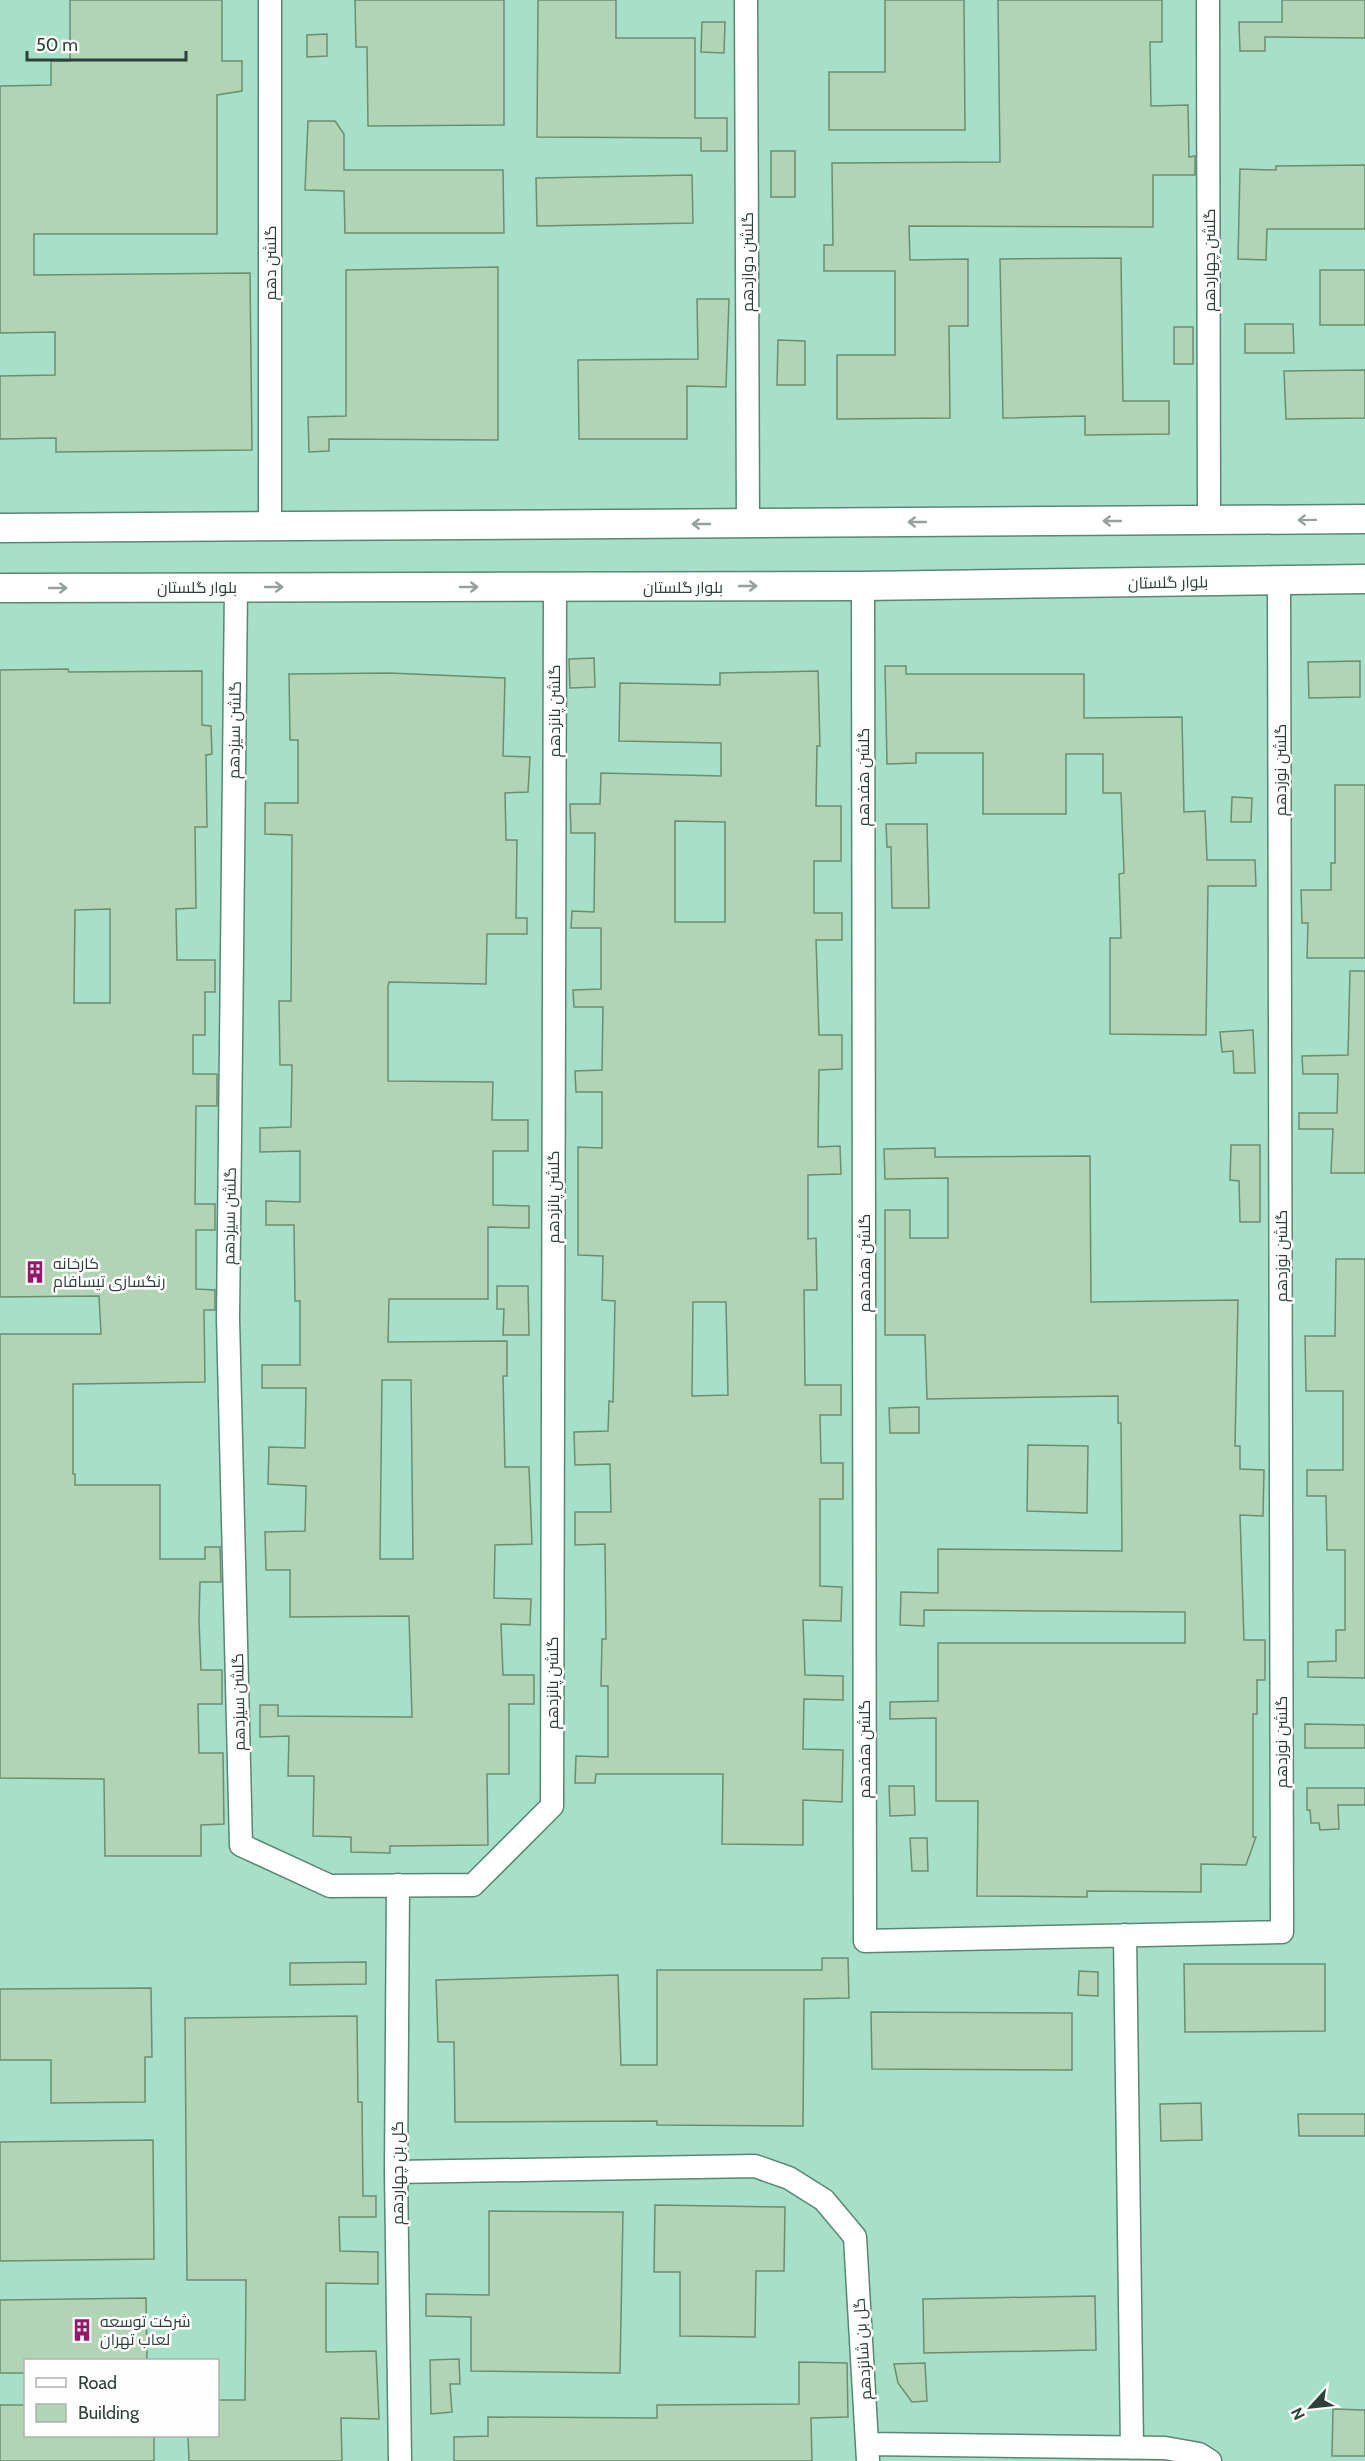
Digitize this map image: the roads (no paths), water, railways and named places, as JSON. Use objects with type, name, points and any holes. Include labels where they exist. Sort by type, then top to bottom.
[{"type":"street","name":"گلشن دهم","points":[[270,0],[270,526]]},
{"type":"street","name":"گلشن دوازدهم","points":[[746,0],[748,523]]},
{"type":"street","name":"گلشن چهاردهم","points":[[1208,0],[1209,520]]},
{"type":"street","points":[[0,528],[1365,519]]},
{"type":"street","name":"بلوار گلستان","points":[[0,588],[863,586],[1365,579]]},
{"type":"street","name":"گلشن نوزدهم","points":[[1125,1935],[1282,1932],[1279,580]]},
{"type":"street","name":"گلشن هفدهم","points":[[863,586],[864,1941],[1125,1935]]},
{"type":"street","name":"گلشن سیزدهم","points":[[236,587],[228,1319],[241,1845],[330,1886],[398,1886]]},
{"type":"street","name":"گلشن پانزدهم","points":[[398,1886],[473,1885],[552,1806],[555,587]]},
{"type":"street","name":"گل بن چهاردهم","points":[[398,1886],[396,2172],[399,2461]]},
{"type":"street","points":[[1125,1935],[1132,2448]]},
{"type":"street","name":"گل بن شانزدهم","points":[[396,2172],[755,2166],[789,2178],[824,2200],[855,2237],[868,2453]]},
{"type":"street","points":[[868,2453],[1165,2448],[1200,2454],[1210,2461]]},
{"type":"place","name":"کارخانه رنگسازی تیسافام","points":[[35,1272]]},
{"type":"place","name":"شرکت توسعه لعاب تهران","points":[[82,2330]]}]
